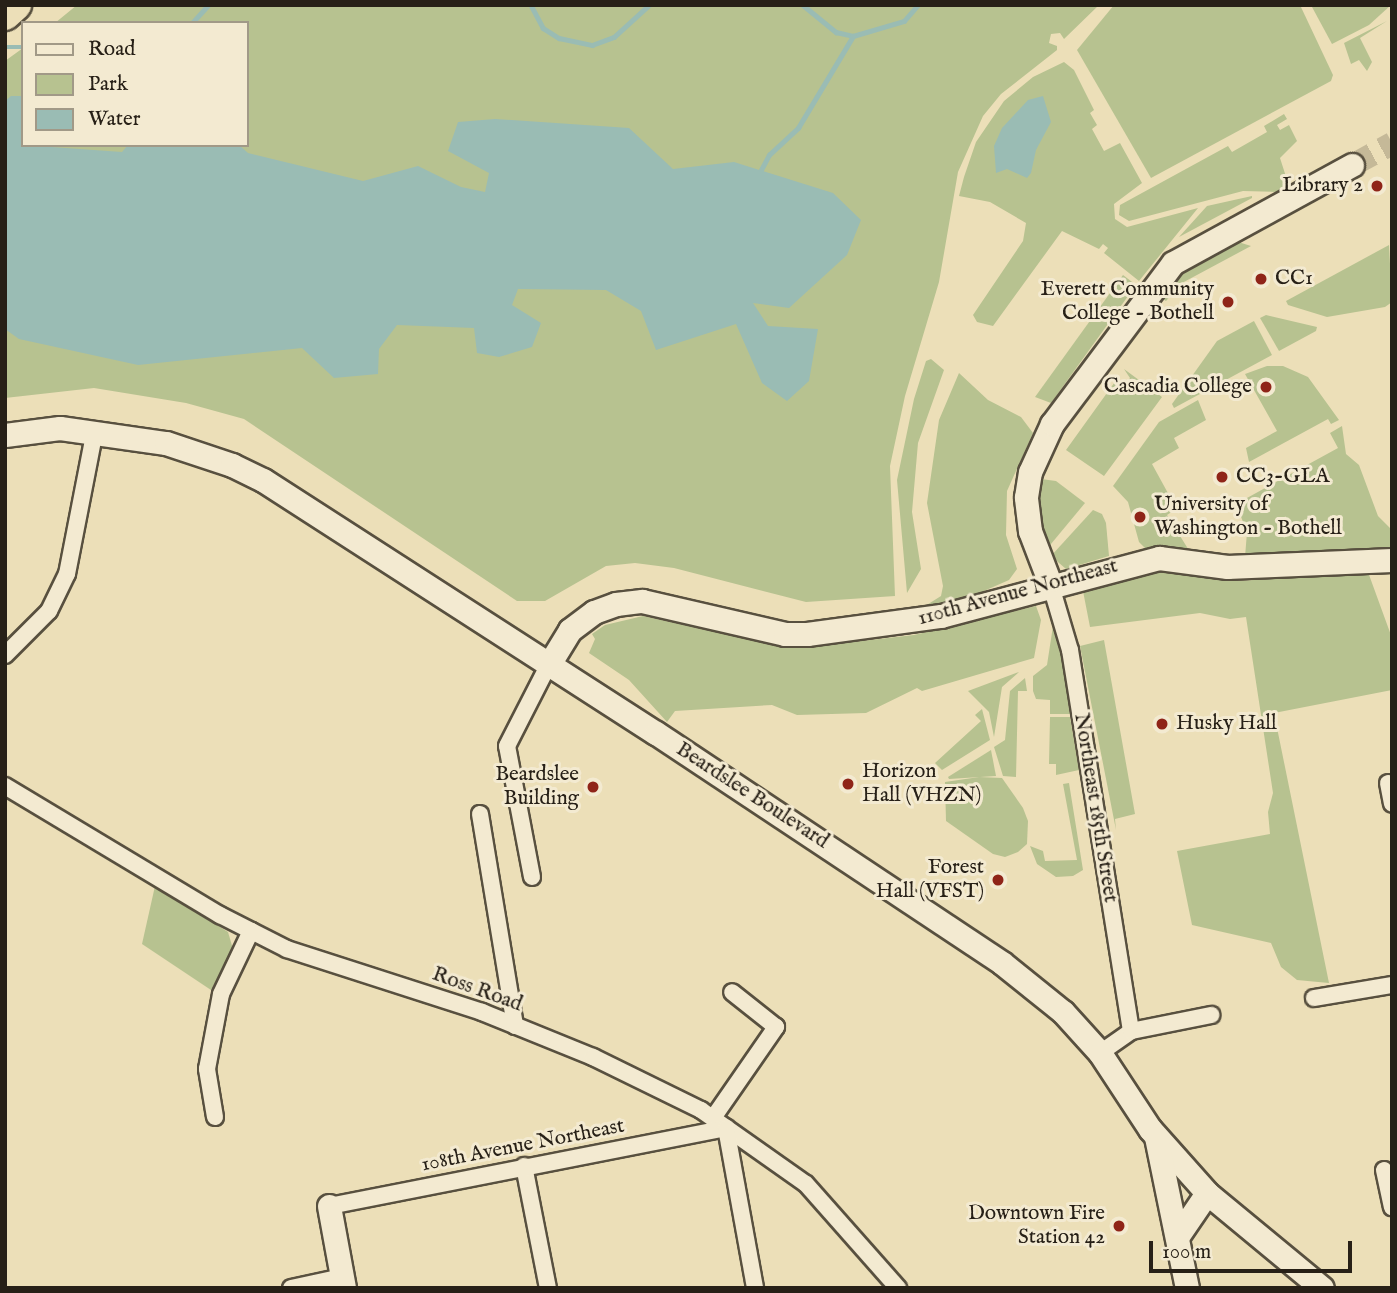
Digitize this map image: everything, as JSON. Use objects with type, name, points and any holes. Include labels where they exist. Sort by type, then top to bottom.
[{"type":"highway","points":[[5,15],[16,5]]},
{"type":"street","points":[[1051,586],[1030,531],[1026,497],[1030,472],[1052,424],[1173,263],[1352,165]]},
{"type":"street","name":"Beardslee Boulevard","points":[[5,435],[60,428],[94,435],[166,443],[262,480],[1002,963],[1063,1012],[1100,1053],[1155,1134],[1207,1193],[1322,1288]]},
{"type":"street","points":[[5,655],[49,611],[67,574],[94,435]]},
{"type":"street","name":"Beardslee Boulevard","points":[[5,448],[66,444],[94,435]]},
{"type":"street","name":"110th Avenue Northeast","points":[[548,666],[570,630],[594,612],[615,604],[642,601],[785,634],[807,635],[940,616],[1159,558],[1227,568],[1392,560]]},
{"type":"street","name":"Northeast 185th Street","points":[[1051,586],[1066,629],[1131,1031]]},
{"type":"street","points":[[532,877],[507,746],[548,666]]},
{"type":"street","points":[[1388,783],[1392,804]]},
{"type":"street","name":"Ross Road","points":[[5,786],[251,931],[287,949],[515,1026],[593,1057],[719,1123],[806,1184],[898,1288]]},
{"type":"street","points":[[480,814],[515,1026]]},
{"type":"street","points":[[215,1116],[207,1069],[219,1007],[251,931]]},
{"type":"street","points":[[1314,998],[1392,985]]},
{"type":"street","points":[[732,992],[776,1027],[719,1123],[755,1288]]},
{"type":"street","points":[[1100,1053],[1131,1031],[1211,1015]]},
{"type":"street","name":"108th Avenue Northeast","points":[[329,1206],[719,1123]]},
{"type":"street","points":[[1155,1134],[1187,1288]]},
{"type":"street","points":[[524,1166],[548,1288]]},
{"type":"street","points":[[1384,1170],[1392,1207]]},
{"type":"street","points":[[1177,1237],[1207,1193]]},
{"type":"street","points":[[291,1288],[342,1283],[329,1206]]},
{"type":"green space","points":[[77,5],[1099,5],[1064,39],[1060,33],[1051,34],[1049,43],[1057,46],[1057,50],[1001,94],[983,116],[958,172],[939,282],[905,396],[890,466],[895,596],[806,602],[674,568],[635,563],[606,566],[545,601],[517,601],[244,419],[186,403],[94,388],[5,398],[5,61],[21,49],[21,147],[248,147],[248,21],[57,21]]},
{"type":"green space","points":[[1114,5],[1300,5],[1333,75],[1331,81],[1151,178],[1077,50]]},
{"type":"green space","points":[[1391,5],[1369,25],[1332,44],[1312,7]]},
{"type":"green space","points":[[1387,21],[1360,38],[1372,62],[1367,71],[1359,60],[1351,64],[1344,43]]},
{"type":"green space","points":[[1064,62],[1074,70],[1094,110],[1090,113],[1097,125],[1092,129],[1104,151],[1120,143],[1142,183],[1114,204],[1115,219],[1127,227],[1198,208],[1139,281],[1104,253],[1108,248],[1103,244],[1099,249],[1062,231],[993,326],[977,322],[973,315],[1023,241],[1026,223],[990,202],[959,196],[964,177],[976,142],[1004,101],[1033,77]]},
{"type":"green space","points":[[1284,114],[1287,119],[1277,125],[1280,130],[1289,125],[1297,141],[1280,158],[1289,186],[1279,192],[1243,191],[1129,221],[1119,215],[1120,205],[1228,146],[1232,152],[1267,132],[1264,126]]},
{"type":"green space","points":[[1252,198],[1179,237],[1207,206]]},
{"type":"green space","points":[[1235,241],[1251,246],[1182,283],[1166,301],[1156,295],[1180,271]]},
{"type":"green space","points":[[1389,245],[1392,302],[1385,307],[1327,317],[1288,305],[1286,301]]},
{"type":"green space","points":[[1123,275],[1136,285],[1051,403],[1035,397]]},
{"type":"green space","points":[[1266,315],[1317,327],[1316,331],[1279,351],[1260,318]]},
{"type":"green space","points":[[1254,321],[1272,355],[1174,408],[1172,404],[1217,341]]},
{"type":"green space","points":[[931,359],[944,370],[918,443],[912,512],[921,569],[907,593],[897,480],[914,399],[926,361]]},
{"type":"green space","points":[[1267,366],[1283,366],[1308,377],[1339,420],[1331,424],[1328,419],[1249,462],[1246,448],[1277,431],[1245,374]]},
{"type":"green space","points":[[1124,369],[1162,397],[1104,476],[1066,450],[1117,379],[1125,385],[1130,378]]},
{"type":"green space","points":[[959,373],[988,400],[1021,417],[1033,433],[1007,491],[1006,535],[1017,569],[1009,580],[968,598],[925,606],[941,596],[943,586],[927,503],[939,420]]},
{"type":"green space","points":[[1198,400],[1206,420],[1174,438],[1179,448],[1152,464],[1169,495],[1166,497],[1173,511],[1167,515],[1190,552],[1145,548],[1139,542],[1128,502],[1113,486],[1159,422]]},
{"type":"green space","points":[[1342,426],[1346,454],[1359,465],[1378,516],[1392,530],[1392,547],[1245,557],[1247,532],[1236,504],[1338,448],[1330,433]]},
{"type":"green space","points":[[1041,479],[1056,481],[1085,503],[1046,550],[1036,488]]},
{"type":"green space","points":[[1093,510],[1102,514],[1106,523],[1109,556],[1066,569],[1051,556]]},
{"type":"green space","points":[[1190,569],[1239,581],[1368,572],[1392,638],[1392,690],[1274,713],[1329,983],[1297,980],[1281,967],[1271,943],[1192,925],[1177,851],[1270,834],[1268,812],[1273,793],[1246,617],[1230,619],[1200,613],[1090,627],[1083,591],[1138,575]]},
{"type":"green space","points":[[1036,606],[1041,620],[1034,658],[922,691],[917,688],[866,713],[797,715],[772,705],[675,711],[667,722],[629,680],[589,653],[595,639],[592,634],[605,625],[643,616],[761,642],[818,646],[914,635]]},
{"type":"green space","points":[[1053,626],[1057,628],[1070,714],[1050,714],[1050,700],[1036,699],[1033,691],[1033,676],[1047,665]]},
{"type":"green space","points":[[1104,640],[1135,814],[1115,819],[1116,830],[1080,646]]},
{"type":"green space","points":[[1019,672],[1002,687],[994,737],[989,712],[968,691]]},
{"type":"green space","points":[[1025,678],[1027,691],[1018,691],[1016,777],[1003,776],[994,747],[1005,740],[1010,691]]},
{"type":"green space","points":[[982,709],[990,740],[942,770],[935,763],[981,721],[975,715]]},
{"type":"green space","points":[[1050,717],[1070,717],[1079,770],[1056,775],[1056,764],[1049,764]]},
{"type":"green space","points":[[991,750],[996,776],[949,779],[948,777]]},
{"type":"green space","points":[[979,777],[1002,778],[1023,808],[1028,821],[1027,844],[1018,852],[1005,857],[993,854],[946,821],[945,782]]},
{"type":"green space","points":[[1069,783],[1083,870],[1073,876],[1056,877],[1037,864],[1030,846],[1043,851],[1045,861],[1077,860],[1063,784]]},
{"type":"green space","points":[[155,886],[228,932],[233,949],[211,990],[142,944]]},
{"type":"water","points":[[11,96],[21,96],[21,147],[122,152],[126,147],[241,147],[248,153],[363,181],[418,166],[461,187],[485,192],[489,173],[448,151],[458,122],[495,119],[629,128],[673,169],[734,162],[833,193],[861,220],[847,255],[789,308],[753,303],[768,326],[818,329],[809,381],[787,401],[762,383],[736,324],[656,350],[641,311],[606,290],[518,289],[512,305],[541,323],[532,347],[499,357],[477,353],[474,328],[397,325],[379,349],[378,374],[334,378],[302,348],[138,365],[19,339],[5,329],[5,101]]},
{"type":"water","points":[[1043,96],[1051,122],[1036,150],[1031,173],[1027,178],[1007,169],[996,173],[994,146],[1002,128],[1028,100]]},
{"type":"waterway","points":[[194,21],[208,5]]},
{"type":"waterway","points":[[531,5],[543,28],[559,38],[592,45],[614,37],[649,5]]},
{"type":"waterway","points":[[803,5],[836,32],[853,36],[904,21],[918,5]]},
{"type":"waterway","points":[[761,170],[769,155],[798,128],[853,36]]},
{"type":"waterway","points":[[5,47],[21,47]]},
{"type":"tunnel","points":[[1352,165],[1392,143]]},
{"type":"place","name":"Library 2","points":[[1377,186]]},
{"type":"place","name":"CC1","points":[[1261,279]]},
{"type":"place","name":"Everett Community College - Bothell","points":[[1228,302]]},
{"type":"place","name":"Cascadia College","points":[[1266,387]]},
{"type":"place","name":"CC3-GLA","points":[[1222,477]]},
{"type":"place","name":"University of Washington - Bothell","points":[[1140,517]]},
{"type":"place","name":"Husky Hall","points":[[1162,724]]},
{"type":"place","name":"Horizon Hall (VHZN)","points":[[848,784]]},
{"type":"place","name":"Beardslee Building","points":[[593,787]]},
{"type":"place","name":"Forest Hall (VFST)","points":[[998,880]]},
{"type":"place","name":"Downtown Fire Station 42","points":[[1119,1226]]}]
